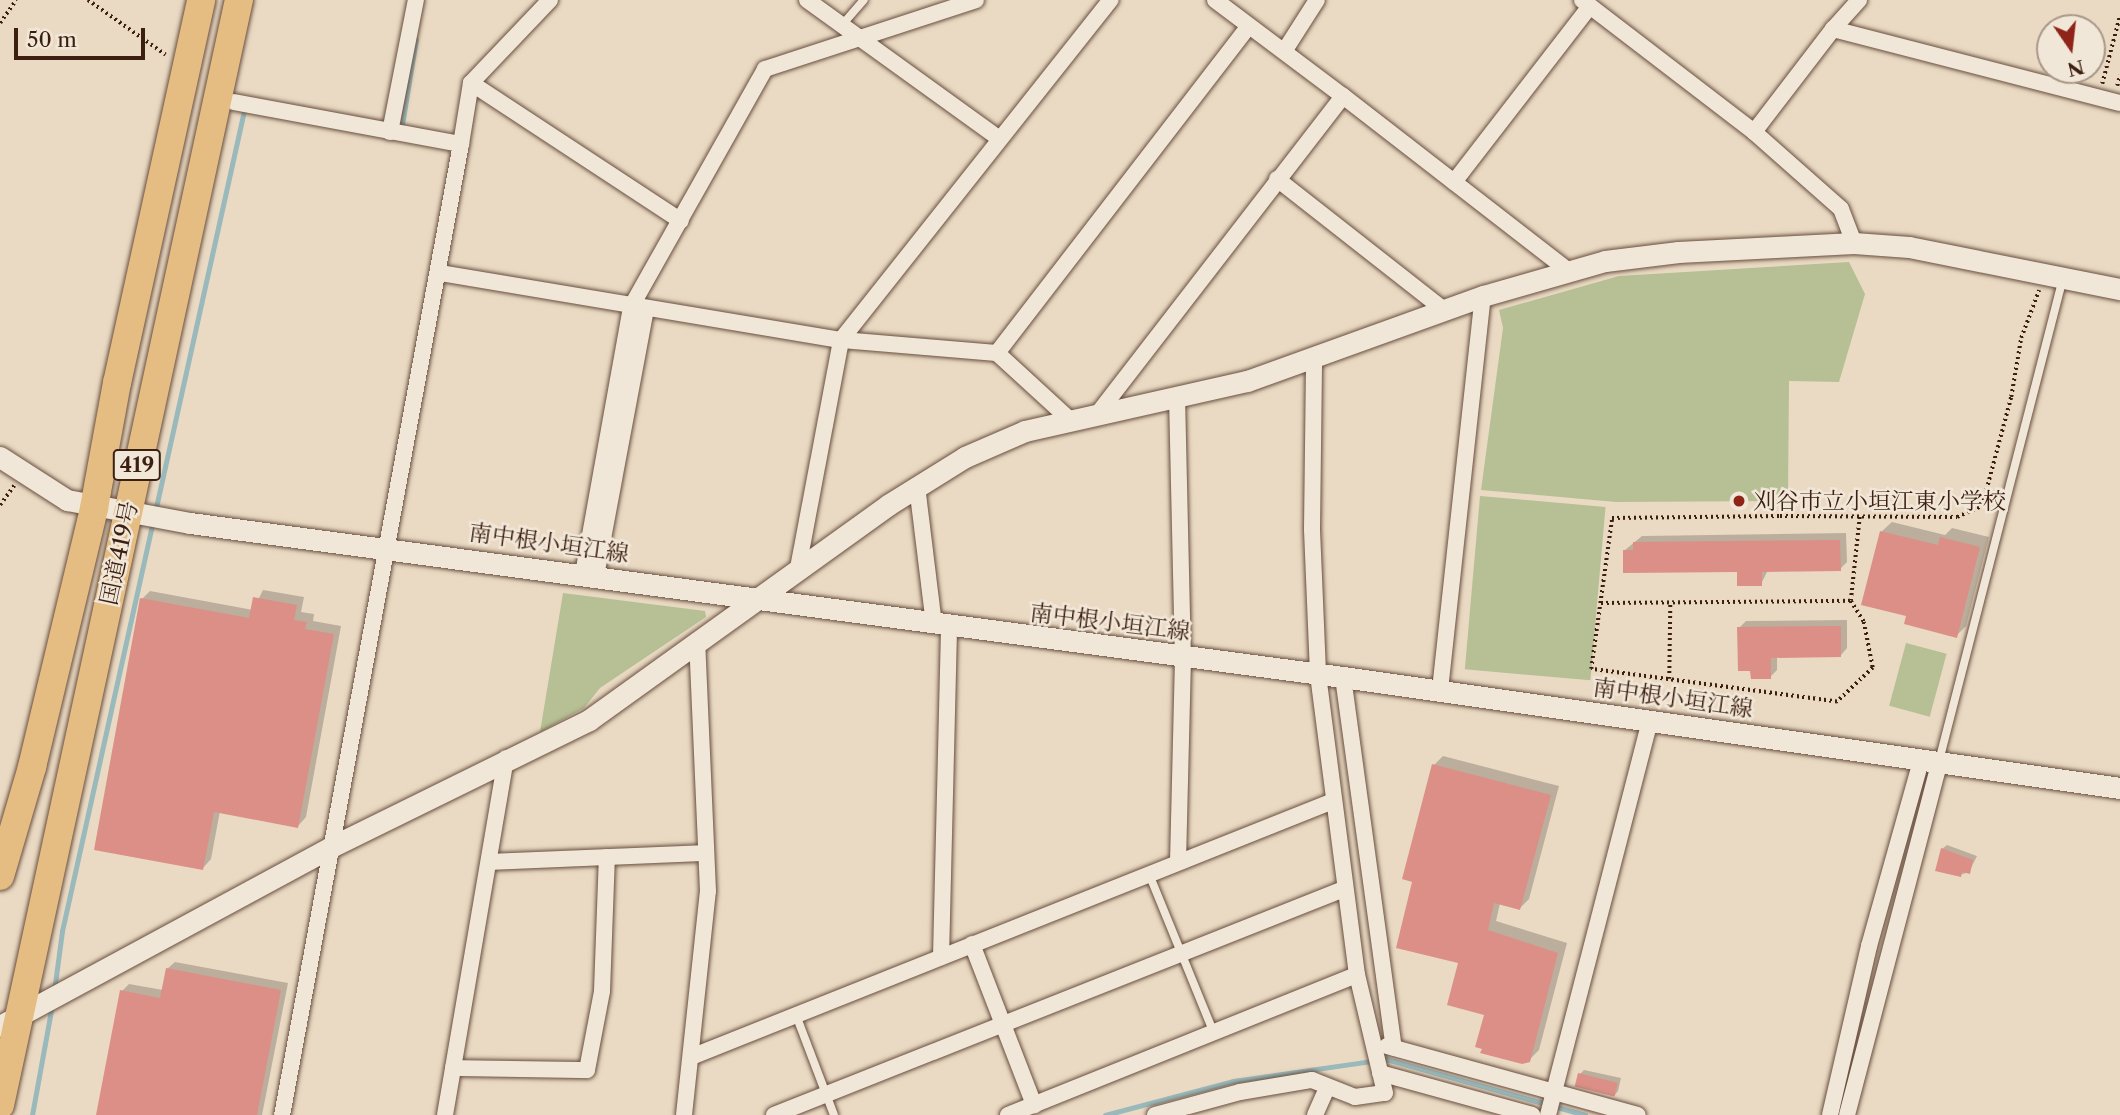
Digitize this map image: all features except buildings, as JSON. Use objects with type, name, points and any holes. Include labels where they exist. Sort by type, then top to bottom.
[{"type":"highway","name":"国道419号","points":[[0,876],[32,767],[94,508],[184,67],[201,0]]},
{"type":"highway","name":"国道419号","points":[[0,1105],[10,1020],[35,944],[239,0]]},
{"type":"street","points":[[390,132],[416,0]]},
{"type":"street","points":[[282,1115],[440,273],[471,83],[550,0]]},
{"type":"street","points":[[807,0],[997,137]]},
{"type":"street","points":[[590,575],[638,308],[681,221],[765,69],[857,36],[976,0]]},
{"type":"street","points":[[798,568],[841,340],[997,137],[1110,0]]},
{"type":"street","points":[[1215,0],[1248,27],[1285,50],[1569,271]]},
{"type":"street","points":[[1285,50],[1317,0]]},
{"type":"street","points":[[1754,132],[1833,29],[1859,0]]},
{"type":"street","points":[[1454,182],[1586,3],[1754,132],[1841,209],[1854,243]]},
{"type":"street","points":[[997,353],[1248,27]]},
{"type":"street","points":[[1833,29],[2120,103]]},
{"type":"street","points":[[471,83],[681,221]]},
{"type":"street","points":[[1099,412],[1343,96]]},
{"type":"street","points":[[234,102],[461,144]]},
{"type":"street","points":[[1277,179],[1444,310]]},
{"type":"street","points":[[10,1020],[331,847],[506,758],[589,720],[696,640],[762,598],[798,568],[917,486],[988,447],[1099,412],[1247,381],[1483,296],[1569,271],[1678,252],[1854,243],[1909,247],[2120,289]]},
{"type":"street","points":[[440,273],[841,340],[997,353],[1070,420]]},
{"type":"street","points":[[1440,690],[1483,296]]},
{"type":"street","points":[[1154,1115],[1240,1092],[1312,1080],[1355,1097],[1385,1093],[1371,1046],[1357,975],[1318,673],[1312,529],[1314,357]]},
{"type":"street","points":[[1177,396],[1183,658],[1178,861]]},
{"type":"street","name":"南中根小垣江線","points":[[0,457],[67,500],[94,508],[762,598],[941,626],[1318,673],[2120,788]]},
{"type":"street","points":[[917,486],[941,626],[942,957]]},
{"type":"street","points":[[684,1115],[708,891],[696,640]]},
{"type":"street","points":[[1343,677],[1394,1048]]},
{"type":"street","points":[[1548,1115],[1650,721]]},
{"type":"street","points":[[445,1115],[506,758]]},
{"type":"street","points":[[1830,1115],[1869,946],[1930,762]]},
{"type":"street","points":[[1847,1115],[1930,762]]},
{"type":"street","points":[[691,1057],[1333,801]]},
{"type":"street","points":[[490,862],[706,853]]},
{"type":"street","points":[[453,1068],[587,1070],[602,991],[607,857]]},
{"type":"street","points":[[774,1115],[1344,889]]},
{"type":"street","points":[[972,944],[1034,1105]]},
{"type":"street","points":[[1008,1115],[1357,975]]},
{"type":"street","points":[[1371,1046],[1394,1048],[1553,1094],[1638,1115]]},
{"type":"street","points":[[1380,1072],[1529,1115]]},
{"type":"street","points":[[1315,1115],[1327,1088]]},
{"type":"lane","points":[[842,24],[864,0]]},
{"type":"lane","points":[[1930,762],[2054,277]]},
{"type":"lane","points":[[1149,873],[1214,1033]]},
{"type":"lane","points":[[796,1015],[834,1115]]},
{"type":"path","points":[[0,23],[16,0]]},
{"type":"path","points":[[88,0],[184,67]]},
{"type":"path","points":[[2099,98],[2120,15]]},
{"type":"path","points":[[1860,517],[1851,601],[1864,622],[1873,668],[1837,702],[1591,669],[1612,518],[1860,517],[1957,517],[1982,506],[2011,397],[2021,338],[2054,277]]},
{"type":"path","points":[[1600,603],[1851,601]]},
{"type":"path","points":[[1669,679],[1670,603]]},
{"type":"green space","points":[[1849,262],[1865,294],[1839,382],[1789,381],[1788,501],[1616,502],[1481,490],[1503,328],[1499,310],[1619,276]]},
{"type":"green space","points":[[1480,496],[1606,507],[1590,680],[1465,669]]},
{"type":"green space","points":[[563,593],[705,611],[706,617],[600,688],[584,708],[540,732]]},
{"type":"green space","points":[[1906,643],[1947,654],[1930,717],[1889,706]]},
{"type":"waterway","points":[[402,125],[416,39]]},
{"type":"waterway","points":[[155,512],[245,105]]},
{"type":"waterway","points":[[54,991],[62,931],[153,522]]},
{"type":"waterway","points":[[32,1115],[52,1005]]},
{"type":"waterway","points":[[1105,1115],[1233,1081],[1386,1059],[1585,1115]]},
{"type":"place","name":"刈谷市立小垣江東小学校","points":[[1739,501]]}]
